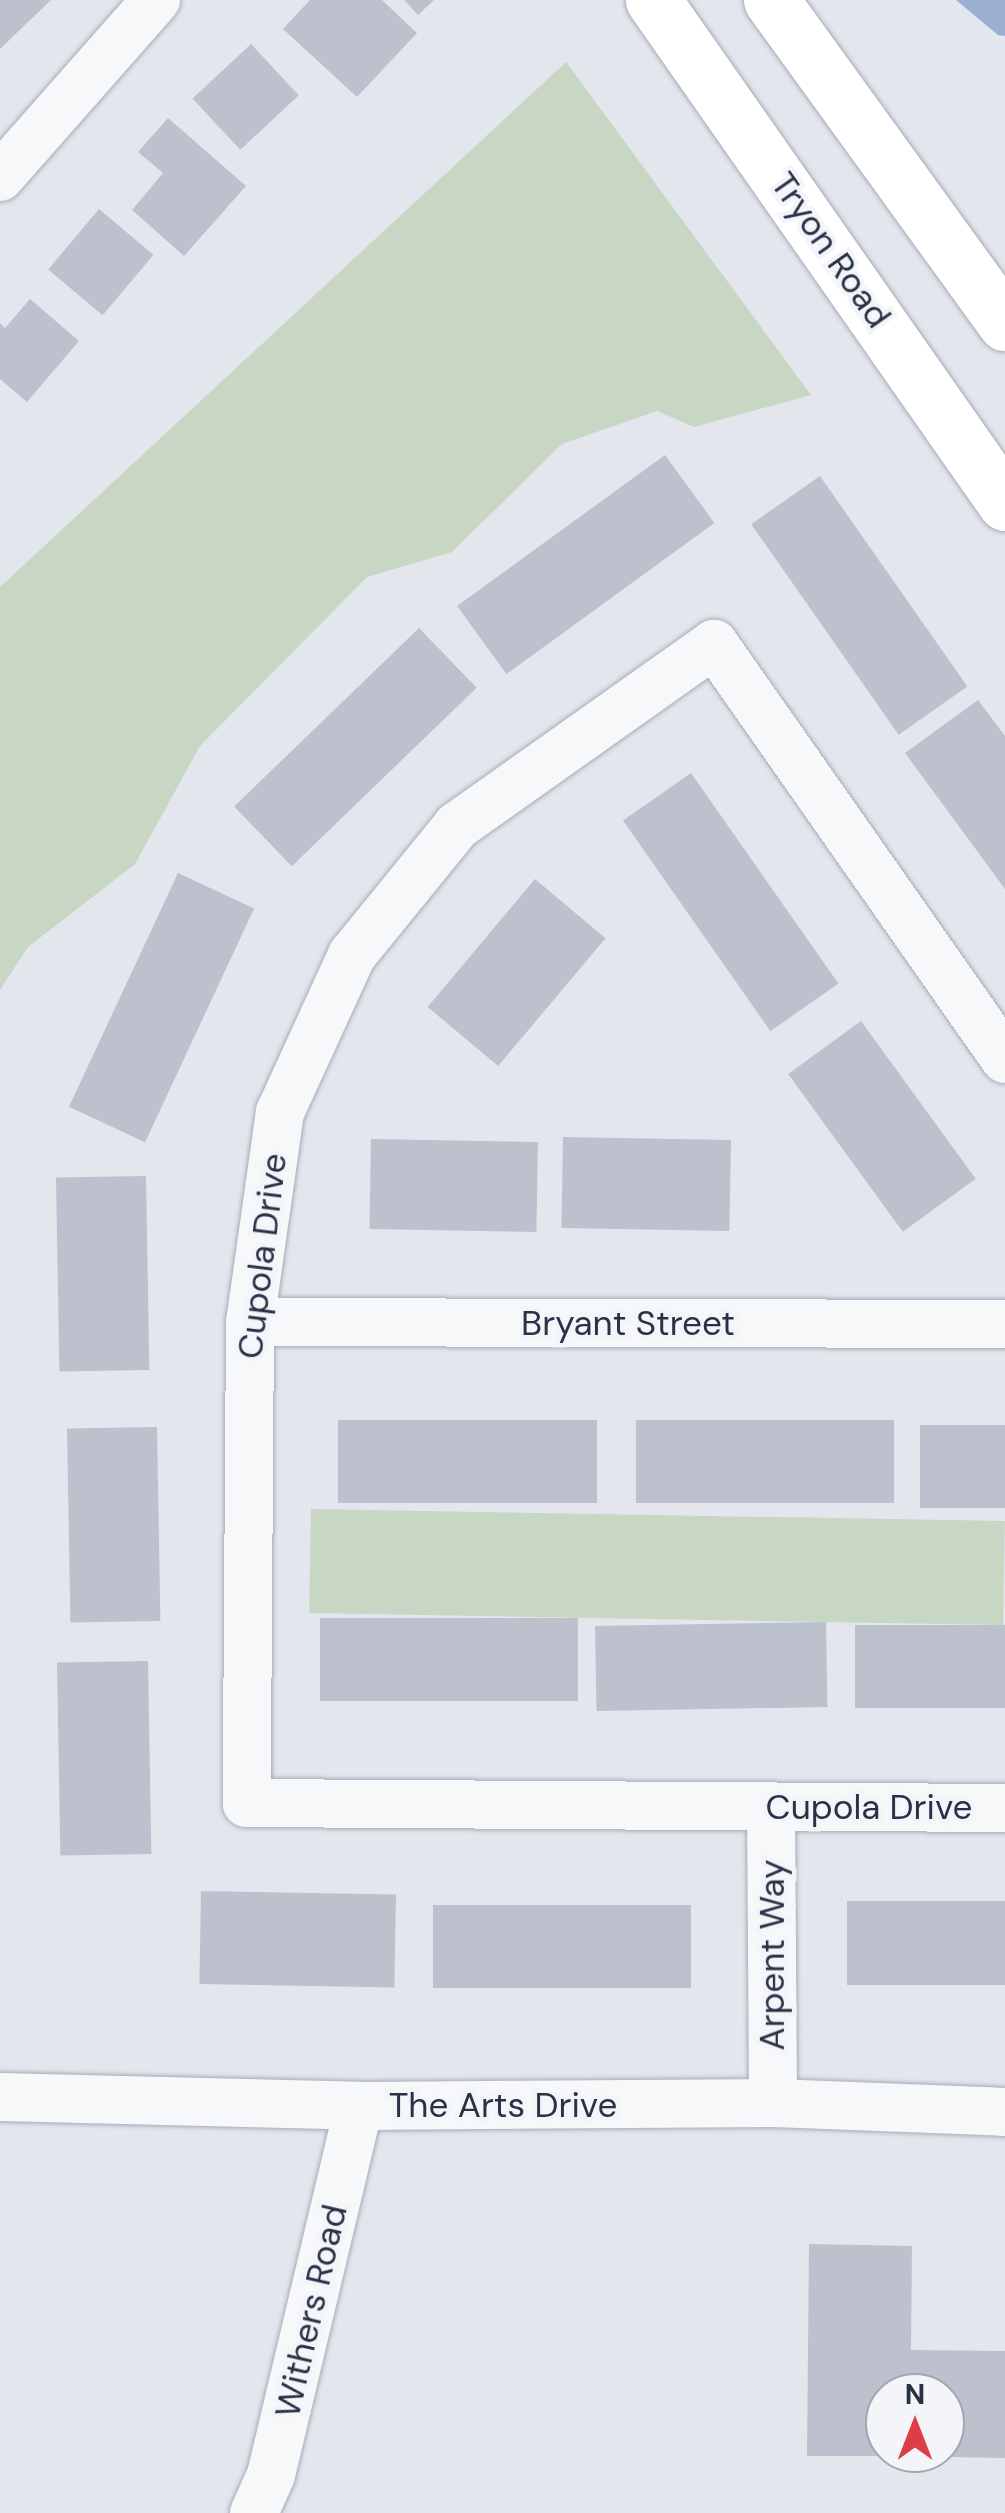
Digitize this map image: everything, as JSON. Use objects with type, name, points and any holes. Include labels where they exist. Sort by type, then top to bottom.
[{"type":"main road","name":"Tryon Road","points":[[654,0],[1005,503]]},
{"type":"main road","points":[[771,0],[1005,323]]},
{"type":"street","points":[[0,177],[156,0]]},
{"type":"street","name":"Cupola Drive","points":[[998,1035],[714,644],[457,826],[352,954],[280,1112],[250,1322],[246,1802],[1005,1808]]},
{"type":"street","name":"Bryant Street","points":[[250,1322],[1005,1324]]},
{"type":"street","name":"Arpent Way","points":[[772,1807],[772,2103]]},
{"type":"street","name":"The Arts Drive","points":[[0,2097],[359,2106],[772,2103],[1005,2112]]},
{"type":"street","name":"Withers Road","points":[[254,2513],[272,2476],[286,2422],[359,2106]]},
{"type":"green space","points":[[566,62],[811,395],[694,427],[657,411],[562,444],[452,552],[367,577],[200,746],[135,864],[28,947],[0,990],[0,587]]},
{"type":"green space","points":[[311,1509],[1005,1521],[1003,1625],[309,1613]]},
{"type":"water","points":[[956,0],[1005,0],[1005,36],[998,35]]},
{"type":"building","points":[[0,0],[51,0],[0,49]]},
{"type":"building","points":[[310,0],[382,0],[417,33],[357,97],[283,29]]},
{"type":"building","points":[[404,0],[434,0],[418,15]]},
{"type":"building","points":[[251,44],[299,95],[240,150],[192,99]]},
{"type":"building","points":[[168,118],[246,186],[184,256],[132,210],[163,173],[138,152]]},
{"type":"building","points":[[99,209],[153,255],[103,315],[48,270]]},
{"type":"building","points":[[30,299],[79,341],[27,402],[0,379],[0,323],[5,328]]},
{"type":"building","points":[[665,455],[714,523],[506,674],[457,606]]},
{"type":"building","points":[[820,476],[967,687],[899,735],[751,524]]},
{"type":"building","points":[[419,628],[477,688],[292,866],[234,807]]},
{"type":"building","points":[[978,700],[1005,736],[1005,889],[905,753]]},
{"type":"building","points":[[691,773],[838,984],[770,1031],[623,821]]},
{"type":"building","points":[[178,873],[254,908],[145,1142],[69,1107]]},
{"type":"building","points":[[535,879],[605,938],[498,1066],[428,1007]]},
{"type":"building","points":[[861,1021],[976,1179],[903,1232],[788,1074]]},
{"type":"building","points":[[563,1137],[731,1140],[729,1231],[561,1228]]},
{"type":"building","points":[[371,1139],[538,1142],[536,1232],[369,1229]]},
{"type":"building","points":[[146,1176],[149,1370],[59,1372],[56,1178]]},
{"type":"building","points":[[338,1420],[597,1420],[597,1503],[338,1503]]},
{"type":"building","points":[[636,1420],[894,1420],[894,1503],[636,1503]]},
{"type":"building","points":[[920,1425],[1005,1425],[1005,1508],[920,1508]]},
{"type":"building","points":[[157,1427],[160,1621],[70,1623],[67,1429]]},
{"type":"building","points":[[320,1618],[578,1618],[578,1701],[320,1701]]},
{"type":"building","points":[[826,1622],[827,1707],[597,1711],[595,1626]]},
{"type":"building","points":[[855,1625],[1005,1625],[1005,1708],[855,1708]]},
{"type":"building","points":[[148,1661],[151,1854],[60,1856],[57,1663]]},
{"type":"building","points":[[201,1891],[396,1894],[394,1987],[199,1984]]},
{"type":"building","points":[[847,1901],[1005,1901],[1005,1985],[847,1985]]},
{"type":"building","points":[[433,1905],[691,1905],[691,1988],[433,1988]]},
{"type":"building","points":[[809,2244],[912,2246],[911,2350],[1005,2351],[1005,2458],[965,2457],[965,2373],[865,2373],[865,2456],[807,2456]]}]
